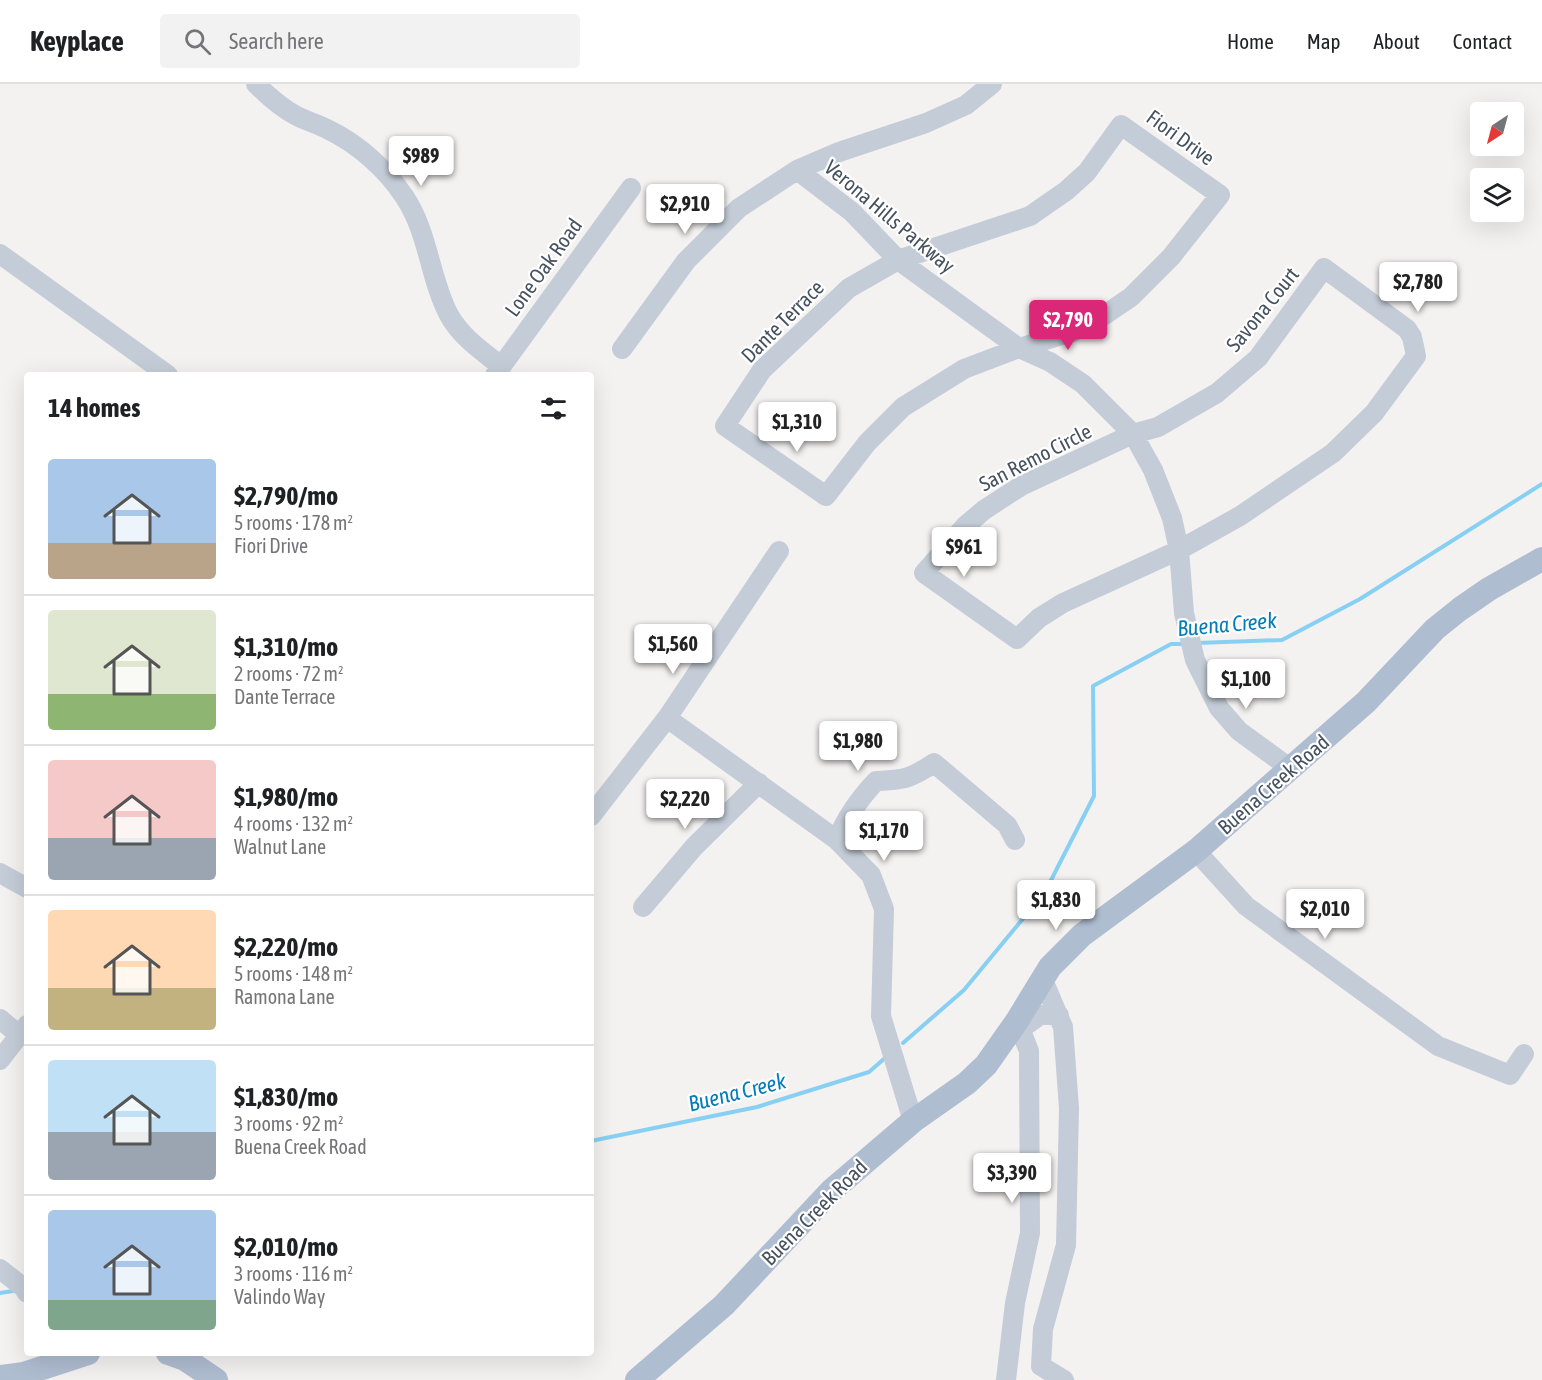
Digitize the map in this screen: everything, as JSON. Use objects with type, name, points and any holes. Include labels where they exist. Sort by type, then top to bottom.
[{"type":"main road","name":"Buena Creek Road","points":[[637,1380],[724,1305],[831,1191],[913,1121],[968,1083],[986,1065],[1019,1025],[1050,967],[1082,935],[1196,851],[1291,769],[1365,702],[1435,629],[1489,590],[1542,559]]},
{"type":"main road","points":[[176,1356],[185,1359],[216,1380]]},
{"type":"main road","points":[[0,1377],[24,1374],[51,1358]]},
{"type":"street","points":[[256,84],[270,98],[295,115],[331,130],[372,158],[398,188],[424,235],[439,290],[450,317],[470,342],[498,370]]},
{"type":"street","points":[[622,349],[686,261],[739,208],[797,170],[839,152],[926,123],[966,105],[992,84]]},
{"type":"street","name":"Fiori Drive","points":[[898,260],[1030,216],[1066,191],[1087,172],[1121,124],[1220,195],[1171,257],[1131,297],[1103,316],[1072,332],[1019,348]]},
{"type":"street","name":"Verona Hills Parkway","points":[[797,170],[852,212],[898,260],[1019,348],[1050,362],[1083,384],[1133,434],[1153,470],[1172,518],[1179,550],[1184,613],[1191,644],[1219,708],[1239,731],[1291,769]]},
{"type":"street","name":"Lone Oak Road","points":[[498,370],[631,188]]},
{"type":"street","points":[[0,254],[164,372]]},
{"type":"street","name":"Dante Terrace","points":[[898,260],[849,288],[762,370],[725,426],[826,496],[867,443],[903,408],[964,369],[1019,348]]},
{"type":"street","name":"Savona Court","points":[[1133,434],[1158,427],[1217,393],[1258,358],[1324,268],[1407,329],[1412,337],[1416,356],[1374,413],[1333,453],[1240,516],[1179,550]]},
{"type":"street","name":"San Remo Circle","points":[[1133,434],[1022,486],[984,510],[965,526],[924,573],[1017,639],[1039,618],[1063,603],[1179,550]]},
{"type":"street","points":[[594,812],[667,718],[779,551]]},
{"type":"street","points":[[667,718],[837,840],[871,875],[884,909],[880,1016],[913,1121]]},
{"type":"street","points":[[837,840],[843,824],[860,798],[876,781],[902,780],[913,777],[934,763],[1007,825],[1015,840]]},
{"type":"street","points":[[643,907],[694,847],[759,783]]},
{"type":"street","points":[[1196,851],[1246,906],[1438,1046],[1510,1075],[1524,1054]]},
{"type":"street","points":[[0,873],[24,886]]},
{"type":"street","points":[[1043,980],[1063,1027],[1070,1108],[1066,1245],[1043,1329],[1041,1366],[1064,1380]]},
{"type":"street","points":[[1006,1380],[1015,1303],[1030,1233],[1029,1051],[1019,1025],[1040,1015],[1059,1015]]},
{"type":"street","points":[[0,1019],[23,1030],[0,1060]]},
{"type":"street","points":[[0,1269],[24,1288]]},
{"type":"waterway","name":"Buena Creek","points":[[1197,643],[1282,640],[1360,599],[1542,484]]},
{"type":"waterway","name":"Buena Creek","points":[[903,1043],[964,990],[1045,892],[1094,796],[1093,686],[1171,644],[1184,644]]},
{"type":"waterway","name":"Buena Creek","points":[[594,1140],[757,1107],[869,1072],[885,1058]]},
{"type":"waterway","name":"Buena Creek","points":[[0,1293],[13,1291]]}]
